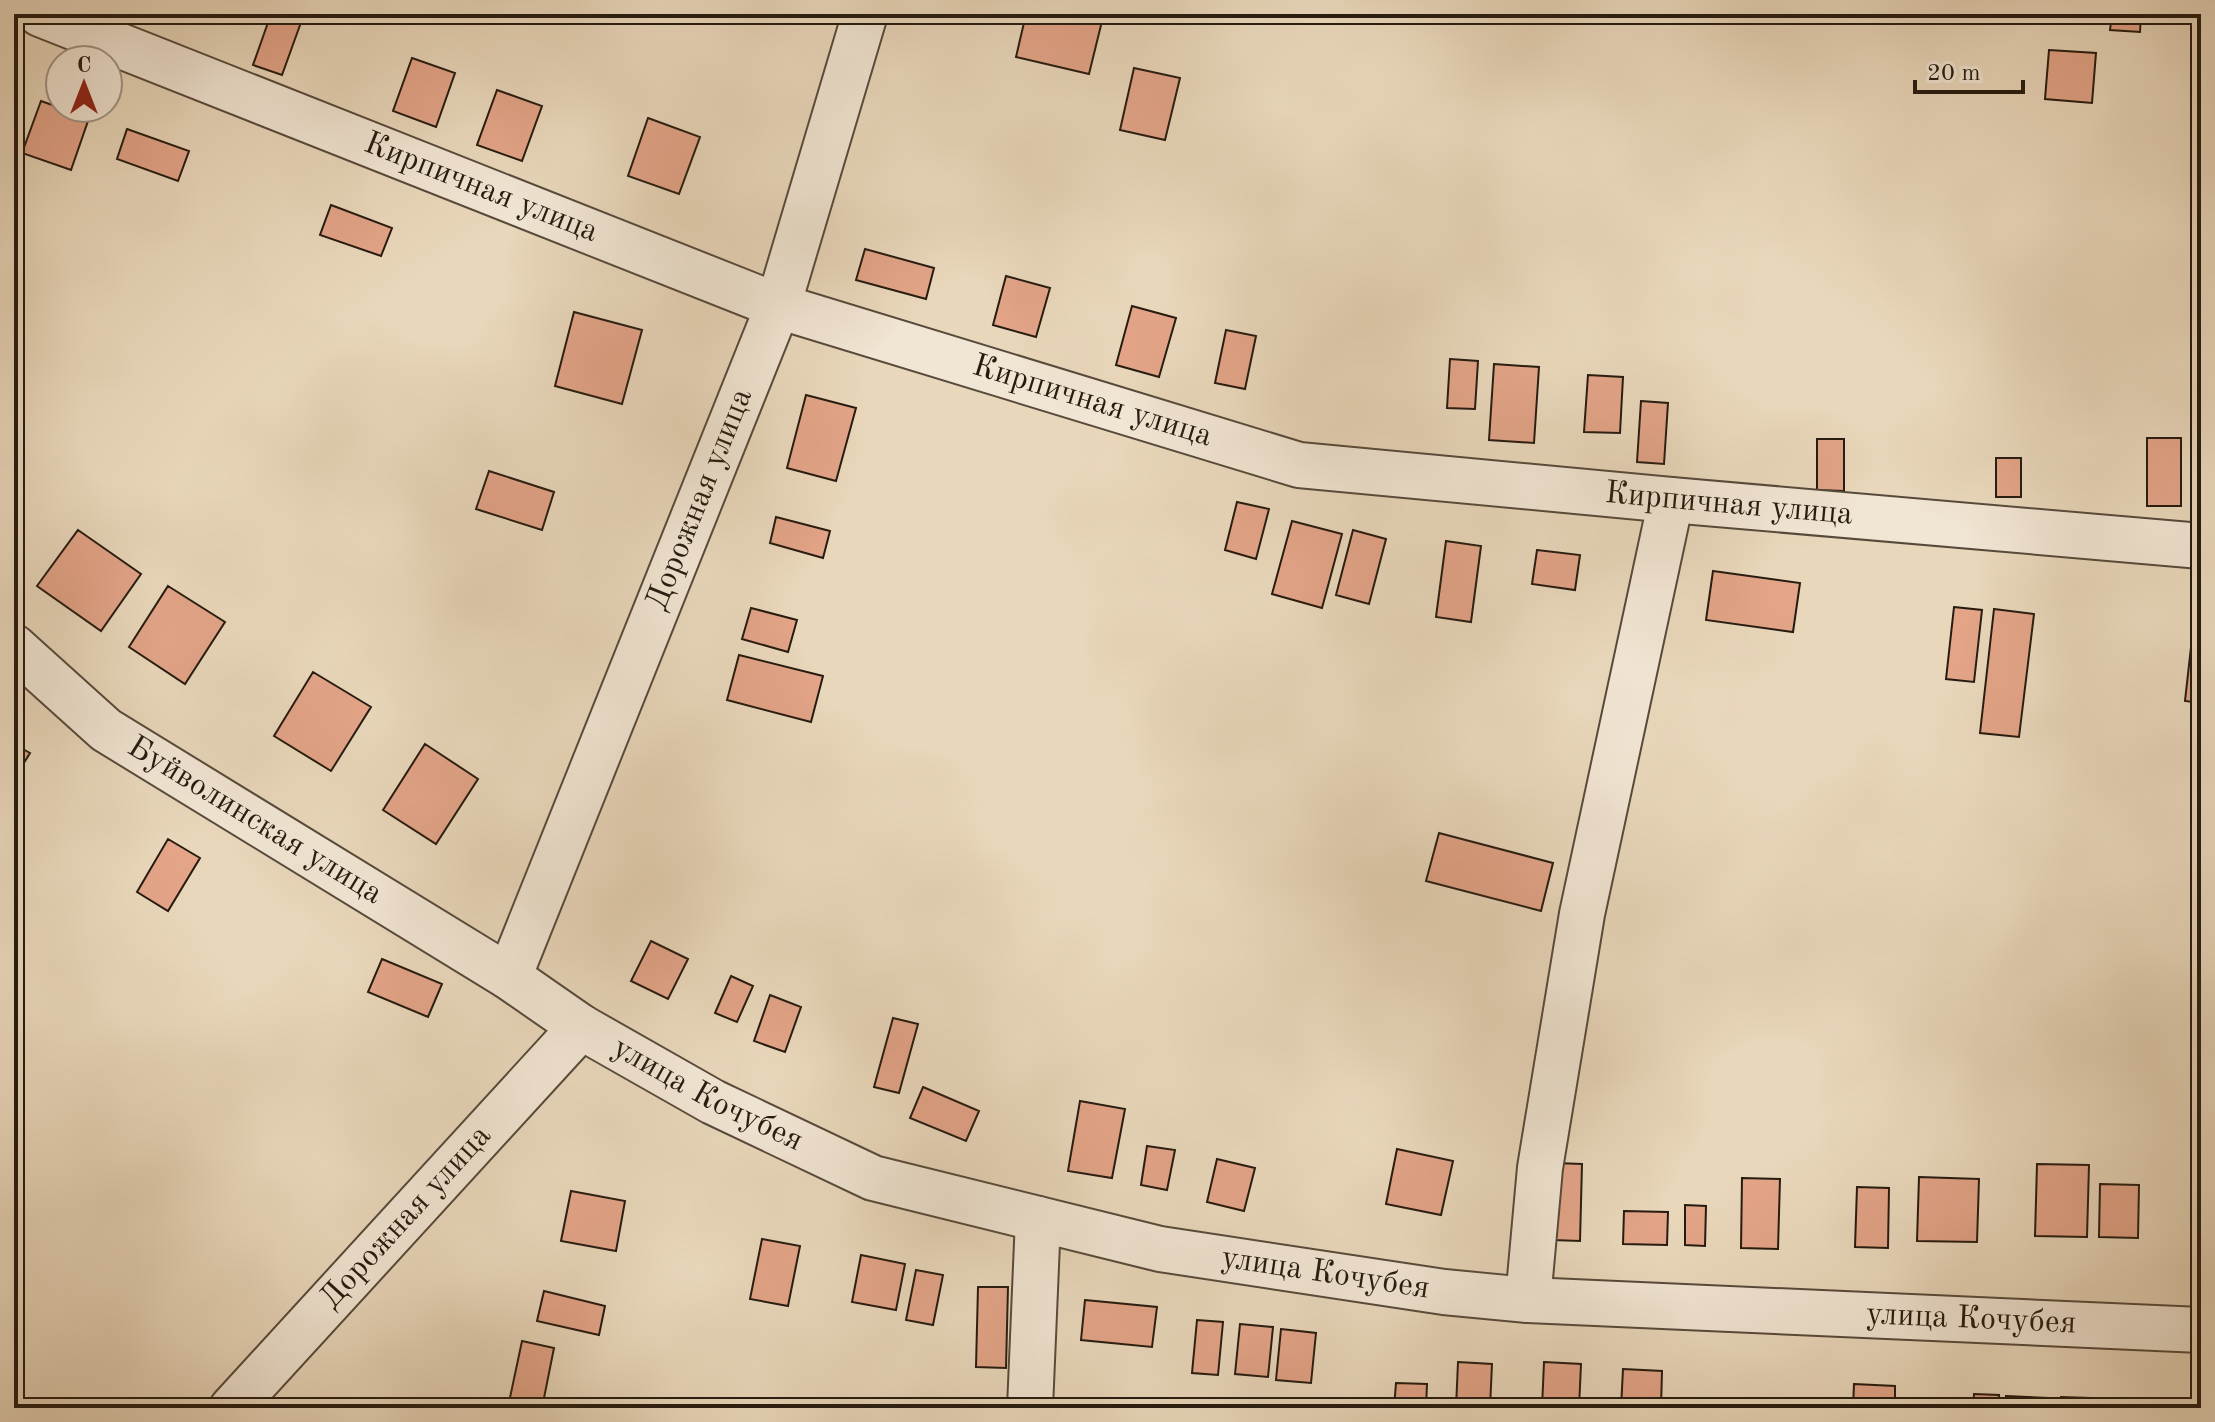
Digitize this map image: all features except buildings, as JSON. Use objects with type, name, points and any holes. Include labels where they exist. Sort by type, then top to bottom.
[{"type":"street","name":"Кирпичная улица","points":[[40,14],[778,306],[1299,465],[2201,546]]},
{"type":"street","name":"Дорожная улица","points":[[509,977],[778,306],[865,14]]},
{"type":"street","points":[[1528,1300],[1540,1168],[1582,914],[1671,500]]},
{"type":"street","name":"Буйволинская улица","points":[[14,647],[106,730],[509,977]]},
{"type":"street","name":"улица Кочубея","points":[[509,977],[581,1027],[713,1102],[873,1178],[1160,1249],[1444,1292],[1528,1300],[2201,1330]]},
{"type":"street","name":"Дорожная улица","points":[[232,1408],[581,1027]]},
{"type":"street","points":[[1030,1408],[1038,1219]]}]
